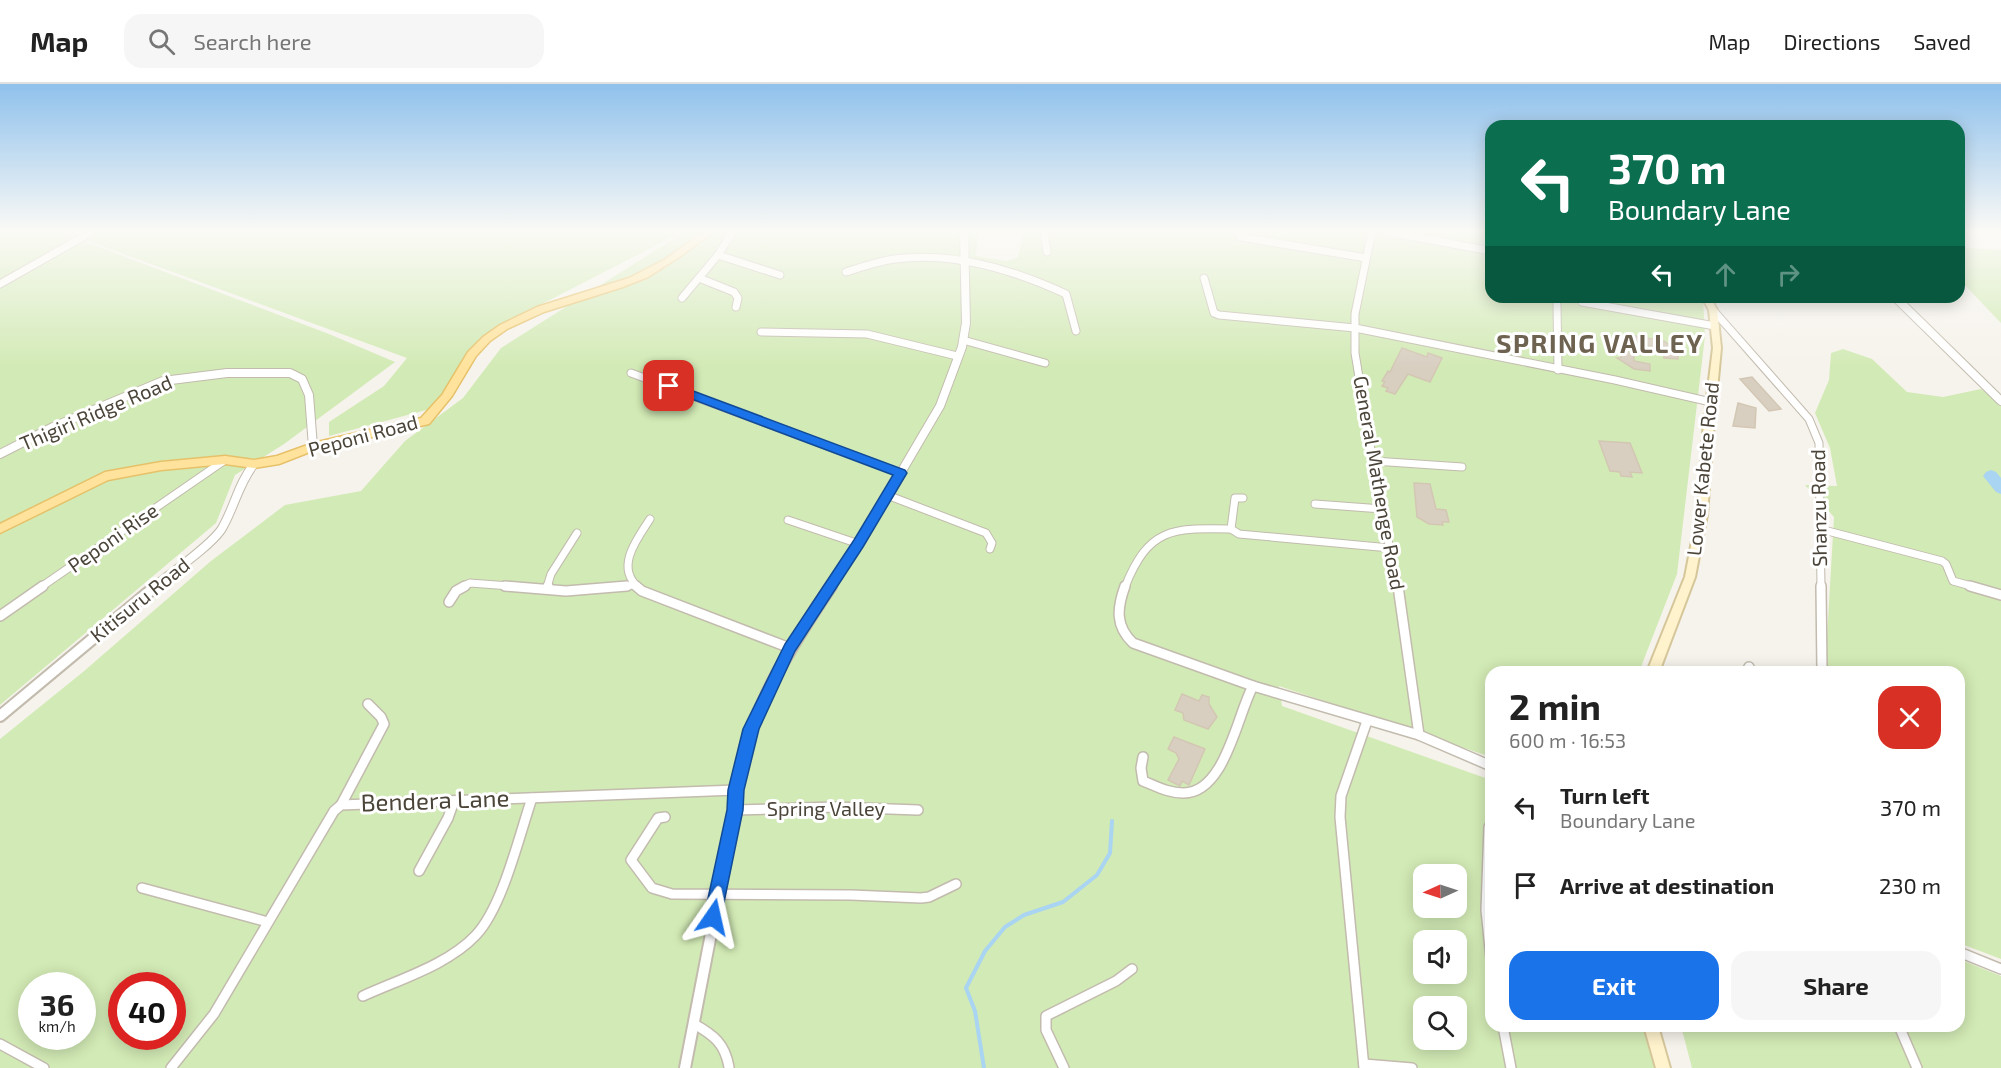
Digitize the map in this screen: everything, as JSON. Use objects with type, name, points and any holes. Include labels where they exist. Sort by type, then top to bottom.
[{"type":"main road","name":"Peponi Road","points":[[0,529],[105,476],[161,466],[225,460],[254,464],[285,459],[314,447],[425,422],[428,415],[448,394],[472,355],[505,327],[543,307],[620,285],[640,277]]},
{"type":"main road","name":"Lower Kabete Road","points":[[1655,666],[1690,577],[1702,515],[1711,402],[1718,348],[1713,310],[1709,303]]},
{"type":"main road","points":[[1653,1032],[1663,1068]]},
{"type":"street","points":[[0,285],[14,277]]},
{"type":"street","points":[[685,1068],[735,810],[736,790],[751,729],[790,648],[859,544],[940,406],[963,340],[966,323],[965,277]]},
{"type":"street","points":[[1023,277],[1066,294],[1076,331]]},
{"type":"street","name":"General Mathenge Road","points":[[1362,277],[1355,315],[1355,353],[1397,581],[1419,735]]},
{"type":"street","points":[[682,298],[699,278],[734,292],[738,298],[736,307]]},
{"type":"street","points":[[1204,278],[1214,313],[1219,315],[1355,328],[1711,402]]},
{"type":"street","points":[[1588,303],[1715,326]]},
{"type":"street","points":[[1901,303],[2001,401]]},
{"type":"street","points":[[1557,305],[1558,370]]},
{"type":"street","name":"Shanzu Road","points":[[1713,310],[1809,419],[1815,429],[1819,443],[1822,666]]},
{"type":"street","points":[[761,332],[867,333],[957,356]]},
{"type":"street","points":[[963,340],[1045,363]]},
{"type":"street","name":"Thigiri Ridge Road","points":[[0,454],[53,427],[163,381],[227,373],[290,372],[302,379],[309,395],[314,447]]},
{"type":"street","points":[[631,373],[900,473]]},
{"type":"street","name":"Peponi Rise","points":[[0,616],[225,460]]},
{"type":"street","points":[[1374,461],[1462,467]]},
{"type":"street","name":"Kitisuru Road","points":[[0,716],[217,536],[229,516],[242,479],[254,464]]},
{"type":"street","points":[[887,495],[986,532],[992,543],[990,549]]},
{"type":"street","points":[[1231,529],[1235,498],[1243,498]]},
{"type":"street","points":[[1315,504],[1382,509]]},
{"type":"street","points":[[650,519],[631,551],[628,568],[633,585],[642,591],[790,648]]},
{"type":"street","points":[[788,520],[859,544]]},
{"type":"street","points":[[1390,548],[1252,536],[1239,534],[1231,529],[1174,530],[1160,537],[1127,577],[1117,616],[1122,630],[1133,644],[1253,686],[1367,722],[1419,735],[1485,763]]},
{"type":"street","points":[[1820,529],[1942,561],[1946,564],[1953,581],[2001,595]]},
{"type":"street","points":[[547,589],[551,574],[577,533]]},
{"type":"street","points":[[449,602],[456,591],[470,583],[547,589],[605,589],[633,585]]},
{"type":"street","points":[[1143,757],[1141,768],[1143,781],[1162,791],[1191,795],[1204,787],[1217,773],[1253,686]]},
{"type":"street","points":[[341,804],[384,724],[381,717],[368,704]]},
{"type":"street","points":[[1367,722],[1341,796],[1340,817],[1364,1066],[1412,1068]]},
{"type":"street","name":"Bendera Lane","points":[[171,1068],[214,1014],[333,811],[341,804],[736,790]]},
{"type":"street","points":[[363,996],[442,959],[476,935],[490,915],[532,798]]},
{"type":"street","points":[[419,871],[448,818],[454,801]]},
{"type":"street","name":"Spring Valley","points":[[735,810],[835,807],[918,810]]},
{"type":"street","points":[[665,817],[658,818],[631,860],[652,888],[672,894],[851,895],[921,898],[929,897],[956,884]]},
{"type":"street","points":[[142,888],[268,922]]},
{"type":"street","points":[[1965,954],[2001,969]]},
{"type":"street","points":[[1064,1068],[1046,1030],[1046,1016],[1116,981],[1132,969]]},
{"type":"street","points":[[694,1024],[718,1037],[727,1051],[729,1067]]},
{"type":"street","points":[[1504,1032],[1511,1068]]},
{"type":"street","points":[[1902,1032],[1917,1068]]},
{"type":"street","points":[[0,1044],[44,1068]]},
{"type":"green space","points":[[0,277],[178,277],[329,334],[395,362],[284,444],[235,475],[216,523],[0,705]]},
{"type":"green space","points":[[186,277],[595,277],[499,326],[463,358],[445,395],[430,409],[329,436],[329,422],[384,386],[407,358]]},
{"type":"green space","points":[[613,277],[1485,277],[1485,303],[1703,303],[1705,336],[1677,574],[1641,666],[1485,666],[1485,755],[1279,686],[1282,706],[1485,778],[1485,1032],[1654,1032],[1664,1068],[0,1068],[0,739],[83,672],[211,561],[285,505],[361,491],[405,441],[463,398],[501,348]]},
{"type":"green space","points":[[1965,277],[2001,277],[2001,323],[1965,285]]},
{"type":"green space","points":[[1843,349],[1872,359],[1907,392],[1943,397],[1981,389],[2001,404],[2001,959],[1965,945],[1965,666],[1825,666],[1834,517],[1805,485],[1837,486],[1830,448],[1815,413],[1829,380],[1831,353]]},
{"type":"green space","points":[[1965,961],[2001,976],[2001,1068],[1692,1068],[1683,1032],[1965,1032]]},
{"type":"building","points":[[1629,335],[1664,341],[1678,352],[1678,359],[1664,358],[1664,349],[1633,343],[1634,361],[1650,364],[1650,371],[1634,369],[1617,358],[1621,358],[1620,339],[1623,336],[1629,337]]},
{"type":"building","points":[[1402,348],[1427,357],[1428,353],[1442,358],[1430,382],[1408,374],[1395,394],[1386,391],[1388,388],[1382,386],[1385,382],[1382,381],[1388,371],[1390,372]]},
{"type":"building","points":[[1752,377],[1781,409],[1769,411],[1740,379]]},
{"type":"building","points":[[1738,403],[1756,408],[1755,428],[1733,426]]},
{"type":"building","points":[[1599,441],[1630,443],[1642,473],[1630,472],[1632,477],[1621,476],[1620,472],[1610,471]]},
{"type":"building","points":[[1414,483],[1430,484],[1436,509],[1446,510],[1449,522],[1442,522],[1443,525],[1429,524],[1417,517]]},
{"type":"building","points":[[1182,694],[1199,701],[1202,695],[1209,697],[1209,704],[1217,717],[1208,729],[1184,720],[1183,713],[1175,710]]},
{"type":"building","points":[[1174,737],[1205,749],[1189,785],[1182,781],[1180,786],[1168,780],[1179,759],[1176,753],[1168,749]]},
{"type":"waterway","points":[[1991,476],[2001,488]]},
{"type":"waterway","points":[[984,1068],[975,1011],[966,988],[985,951],[1005,927],[1024,915],[1063,902],[1097,875],[1110,853],[1112,821]]},
{"type":"district","name":"SPRING VALLEY","points":[[1600,344]]},
{"type":"route","points":[[669,386],[900,473],[859,544],[790,648],[751,729],[736,790],[735,810],[713,917]]}]
